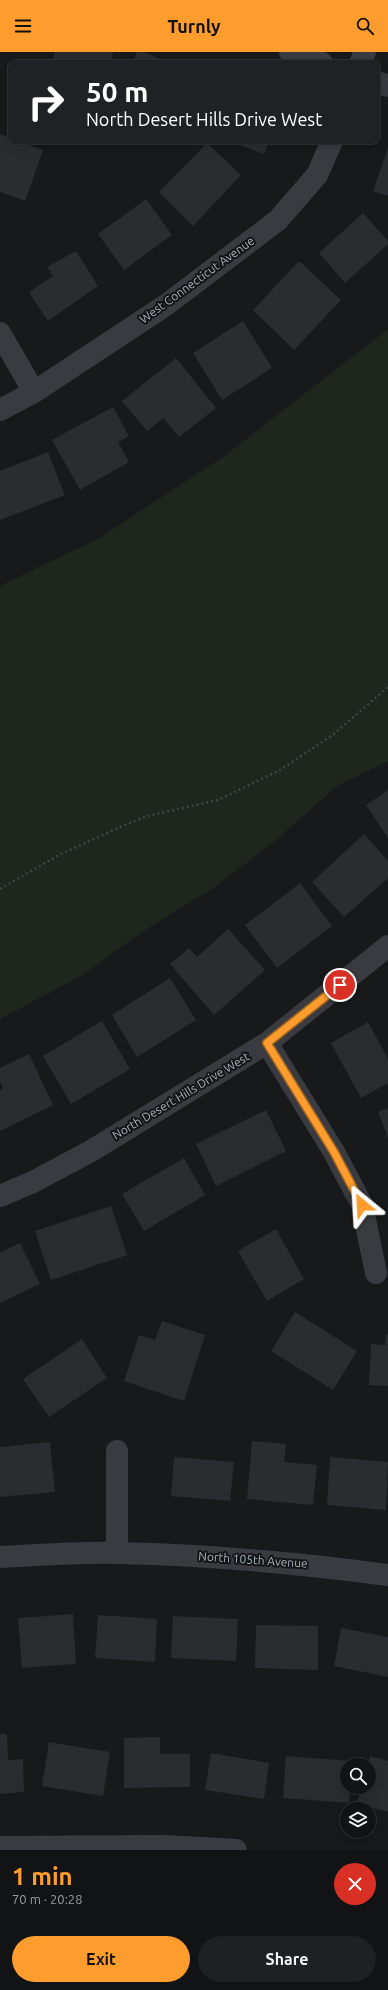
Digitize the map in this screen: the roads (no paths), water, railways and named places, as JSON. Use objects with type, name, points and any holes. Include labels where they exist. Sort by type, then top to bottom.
[{"type":"street","points":[[290,52],[313,60]]},
{"type":"street","name":"West Connecticut Avenue","points":[[0,410],[34,392],[166,304],[278,220],[317,175],[331,144]]},
{"type":"street","points":[[0,333],[34,392]]},
{"type":"street","name":"North Desert Hills Drive West","points":[[0,1196],[33,1182],[91,1151],[267,1043],[388,946]]},
{"type":"street","points":[[267,1043],[334,1152],[362,1205],[376,1273]]},
{"type":"street","points":[[117,1451],[117,1553]]},
{"type":"street","name":"North 105th Avenue","points":[[0,1557],[117,1553],[218,1557],[296,1563],[388,1575]]},
{"type":"street","points":[[0,1847],[165,1846],[236,1850]]}]
